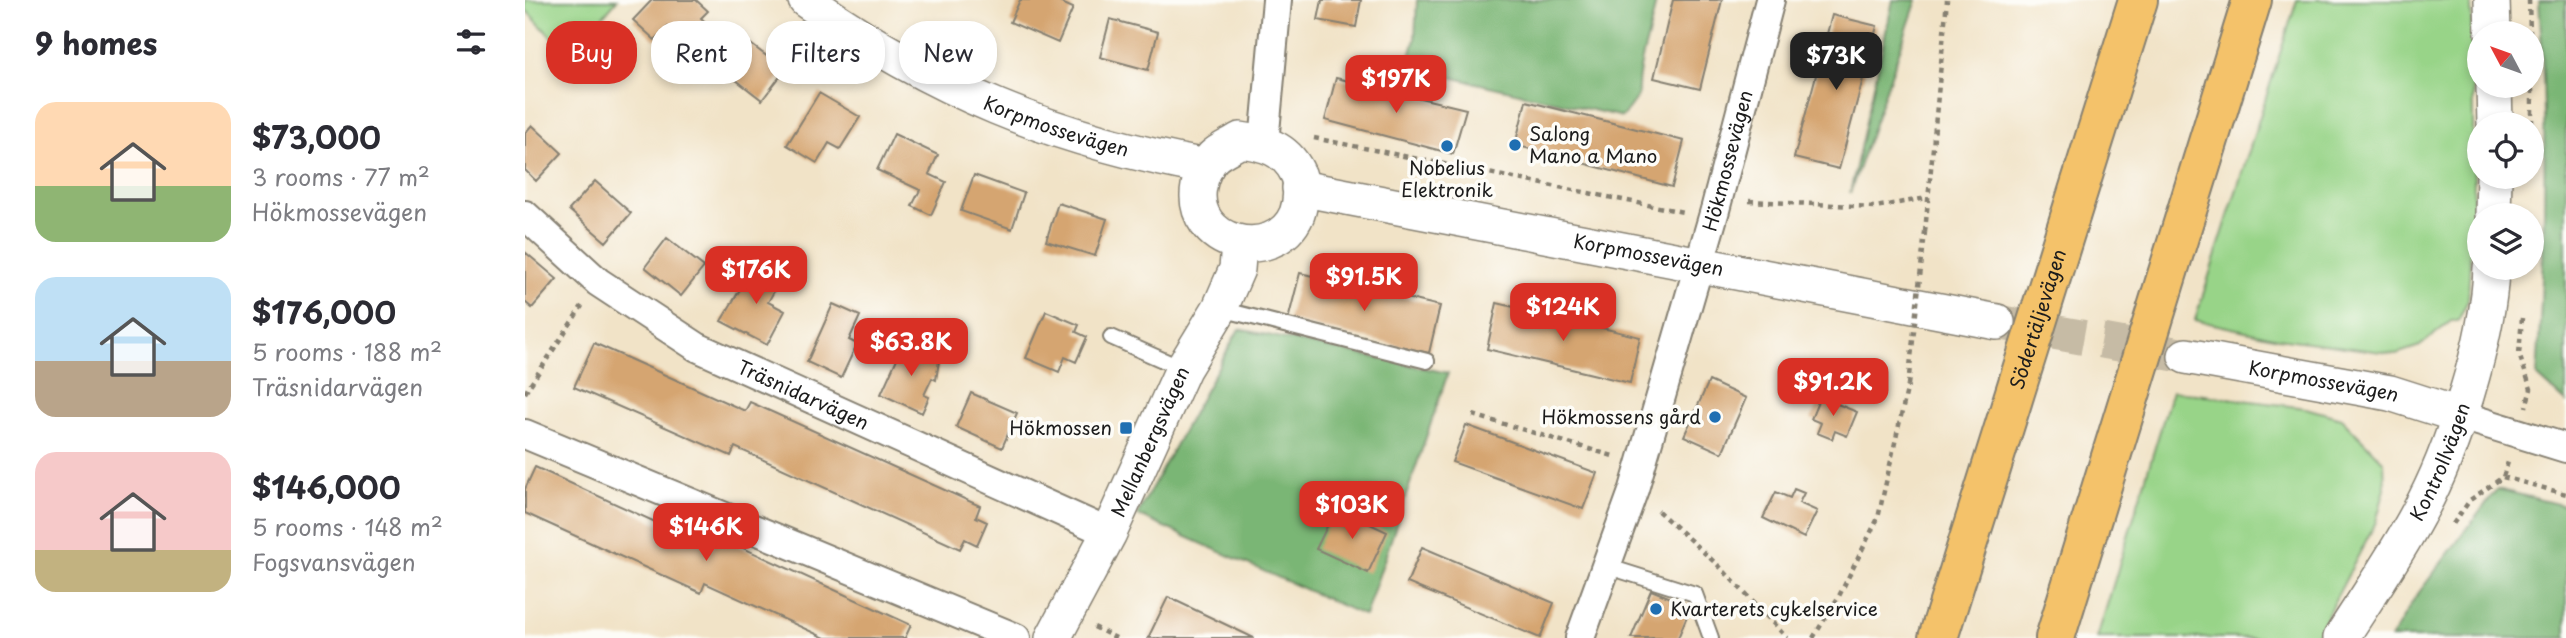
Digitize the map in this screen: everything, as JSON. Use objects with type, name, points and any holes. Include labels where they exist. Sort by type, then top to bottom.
[{"type":"highway","name":"Södertäljevägen","points":[[1938,638],[2138,0]]},
{"type":"highway","points":[[2055,638],[2252,0]]},
{"type":"street","name":"Korpmossevägen","points":[[806,0],[902,62],[953,89],[1007,112],[1087,141],[1206,167]]},
{"type":"street","points":[[1264,143],[1277,0]]},
{"type":"street","name":"Hökmossevägen","points":[[1580,638],[1638,477],[1715,209],[1770,0]]},
{"type":"street","points":[[2492,0],[2493,21]]},
{"type":"street","points":[[1240,140],[1264,143],[1278,149],[1299,174],[1299,209],[1286,231],[1271,241],[1239,244],[1216,233],[1207,223],[1196,201],[1201,177],[1212,158],[1240,140]]},
{"type":"street","name":"Korpmossevägen","points":[[1300,188],[1997,321]]},
{"type":"street","name":"Träsnidarvägen","points":[[525,215],[598,282],[697,346],[1109,533]]},
{"type":"street","name":"Mellanbergsvägen","points":[[1053,638],[1109,533],[1183,369],[1220,308],[1237,269],[1239,244]]},
{"type":"street","name":"Kontrollvägen","points":[[2341,638],[2419,513],[2459,415],[2479,345],[2489,280]]},
{"type":"street","name":"Korpmossevägen","points":[[2186,356],[2390,393],[2459,415]]},
{"type":"street","points":[[2459,415],[2566,448]]},
{"type":"street","points":[[525,434],[1016,638]]},
{"type":"lane","points":[[1220,308],[1427,361]]},
{"type":"lane","points":[[1111,337],[1183,369]]},
{"type":"lane","points":[[1606,566],[1695,594],[1711,638]]},
{"type":"path","points":[[1813,638],[1839,596],[1878,517],[1908,385],[1947,0]]},
{"type":"path","points":[[2529,0],[2530,21]]},
{"type":"path","points":[[1304,136],[1676,212],[1715,209]]},
{"type":"path","points":[[1745,206],[1750,199],[1875,207],[1927,198]]},
{"type":"path","points":[[525,393],[598,282]]},
{"type":"path","points":[[2523,305],[2519,354],[2531,389]]},
{"type":"path","points":[[1473,415],[1638,477],[1787,638]]},
{"type":"path","points":[[2503,477],[2566,494]]},
{"type":"green space","points":[[525,0],[617,0],[599,21],[546,21],[546,31],[525,9]]},
{"type":"green space","points":[[1417,0],[1656,0],[1639,72],[1638,96],[1622,117],[1407,67],[1415,39]]},
{"type":"green space","points":[[1893,0],[1917,0],[1850,193]]},
{"type":"green space","points":[[2297,0],[2471,0],[2471,21],[2467,21],[2467,98],[2473,98],[2473,112],[2467,112],[2467,189],[2474,189],[2473,203],[2467,203],[2468,300],[2458,321],[2451,321],[2420,346],[2396,354],[2278,338],[2195,320]]},
{"type":"green space","points":[[2539,0],[2566,0],[2566,402],[2537,376],[2544,280],[2545,21],[2540,21]]},
{"type":"green space","points":[[1239,329],[1448,373],[1365,616],[1137,515]]},
{"type":"green space","points":[[2172,391],[2306,408],[2341,418],[2384,462],[2385,489],[2376,522],[2315,638],[2097,638]]},
{"type":"green space","points":[[2497,489],[2566,506],[2566,638],[2391,638],[2414,599]]},
{"type":"building","points":[[652,0],[696,0],[708,11],[701,18],[704,21],[651,21],[651,36],[633,20]]},
{"type":"building","points":[[1020,0],[1055,0],[1073,8],[1058,43],[1010,22]]},
{"type":"building","points":[[1322,0],[1361,0],[1356,27],[1318,20]]},
{"type":"building","points":[[1673,0],[1722,0],[1700,89],[1654,78]]},
{"type":"building","points":[[1832,15],[1877,26],[1839,169],[1794,158]]},
{"type":"building","points":[[1110,19],[1158,32],[1148,70],[1100,57]]},
{"type":"building","points":[[752,45],[766,56],[766,84],[774,84],[762,100],[741,84],[752,84]]},
{"type":"building","points":[[1336,78],[1466,109],[1453,154],[1325,120]]},
{"type":"building","points":[[819,93],[860,117],[840,149],[829,143],[817,163],[787,145]]},
{"type":"building","points":[[1526,101],[1684,141],[1672,187],[1515,145]]},
{"type":"building","points":[[532,125],[562,153],[536,181],[525,170],[525,133]]},
{"type":"building","points":[[894,134],[938,155],[929,174],[946,182],[931,215],[912,206],[920,190],[877,170]]},
{"type":"building","points":[[974,175],[1024,193],[1012,229],[961,211]]},
{"type":"building","points":[[595,181],[631,213],[606,242],[569,210]]},
{"type":"building","points":[[1058,203],[1107,219],[1095,256],[1046,241]]},
{"type":"building","points":[[667,238],[704,267],[681,296],[645,267]]},
{"type":"building","points":[[525,252],[557,279],[532,308],[525,302]]},
{"type":"building","points":[[756,263],[782,277],[768,302],[785,311],[767,345],[721,321]]},
{"type":"building","points":[[1300,273],[1440,306],[1429,353],[1288,320]]},
{"type":"building","points":[[1497,303],[1640,337],[1630,383],[1487,349]]},
{"type":"building","points":[[833,304],[860,316],[849,340],[857,344],[841,378],[807,362]]},
{"type":"building","points":[[1046,311],[1079,325],[1076,332],[1087,337],[1076,362],[1065,357],[1059,372],[1026,358]]},
{"type":"building","points":[[594,343],[745,411],[750,402],[980,506],[976,517],[987,522],[977,545],[965,539],[960,549],[735,447],[731,456],[574,387]]},
{"type":"building","points":[[904,343],[939,361],[936,380],[932,378],[924,395],[929,397],[922,413],[881,394]]},
{"type":"building","name":"Hökmossens gård","points":[[1709,381],[1746,398],[1722,453],[1684,436]]},
{"type":"building","points":[[971,393],[1017,413],[1002,448],[956,427]]},
{"type":"building","points":[[1820,397],[1857,412],[1847,436],[1835,431],[1832,439],[1817,433],[1821,423],[1811,419]]},
{"type":"building","points":[[1466,425],[1597,473],[1583,509],[1452,462]]},
{"type":"building","points":[[535,467],[712,548],[717,536],[911,625],[905,638],[825,638],[705,583],[701,593],[525,513],[525,489]]},
{"type":"building","points":[[1794,489],[1804,493],[1799,503],[1817,511],[1804,538],[1763,518],[1776,492],[1790,498]]},
{"type":"building","points":[[1336,508],[1387,532],[1368,573],[1316,549]]},
{"type":"building","points":[[1422,547],[1554,603],[1540,638],[1407,583]]},
{"type":"building","points":[[1651,590],[1691,606],[1678,638],[1631,638]]},
{"type":"building","points":[[1168,597],[1254,638],[1148,638]]},
{"type":"tunnel","points":[[1997,322],[2186,356]]},
{"type":"place","name":"Salong Mano a Mano","points":[[1515,145]]},
{"type":"place","name":"Nobelius Elektronik","points":[[1447,146]]},
{"type":"place","name":"Hökmossens gård","points":[[1715,417]]},
{"type":"place","name":"Hökmossen","points":[[1126,428]]},
{"type":"place","name":"Kvarterets cykelservice","points":[[1656,609]]}]
